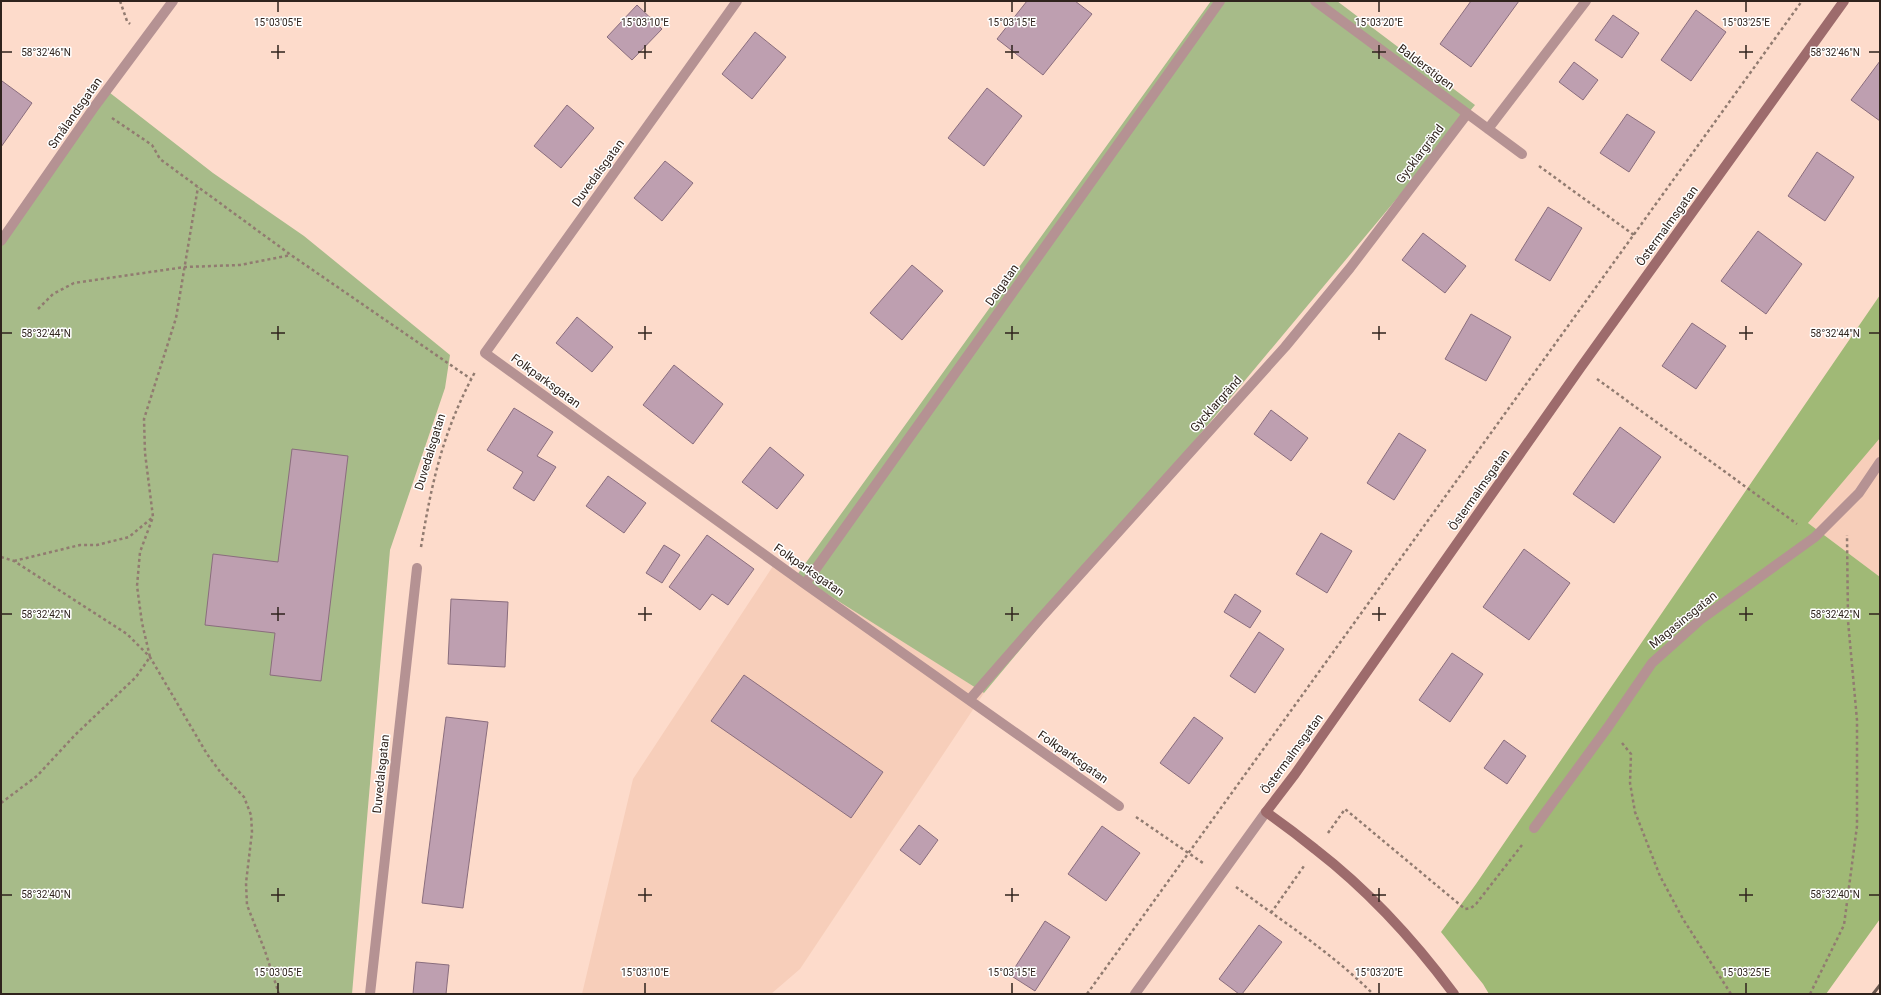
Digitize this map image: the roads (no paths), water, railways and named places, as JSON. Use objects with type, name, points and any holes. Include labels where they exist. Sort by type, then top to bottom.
[{"type":"main road","name":"Östermalmsgatan","points":[[1266,812],[1295,774],[1581,367],[1844,1]]},
{"type":"main road","points":[[1266,812],[1316,849],[1361,889],[1409,938],[1454,994]]},
{"type":"street","name":"Smålandsgatan","points":[[1,241],[95,106],[173,1]]},
{"type":"street","name":"Duvedalsgatan","points":[[485,353],[737,1]]},
{"type":"street","name":"Dalgatan","points":[[805,584],[1220,1]]},
{"type":"street","name":"Balderstigen","points":[[1315,1],[1522,154]]},
{"type":"street","points":[[1488,129],[1586,1]]},
{"type":"street","name":"Gycklargränd","points":[[970,700],[1038,620],[1285,347],[1350,268],[1467,114]]},
{"type":"street","name":"Folkparksgatan","points":[[485,353],[805,584],[1119,806]]},
{"type":"street","name":"Magasinsgatan","points":[[1534,828],[1608,727],[1652,663],[1700,620],[1815,537],[1859,493],[1880,462]]},
{"type":"street","name":"Duvedalsgatan","points":[[370,994],[417,568]]},
{"type":"street","name":"Östermalmsgatan","points":[[1135,994],[1222,876],[1266,812]]},
{"type":"railway","points":[[1873,994],[1880,985]]}]
